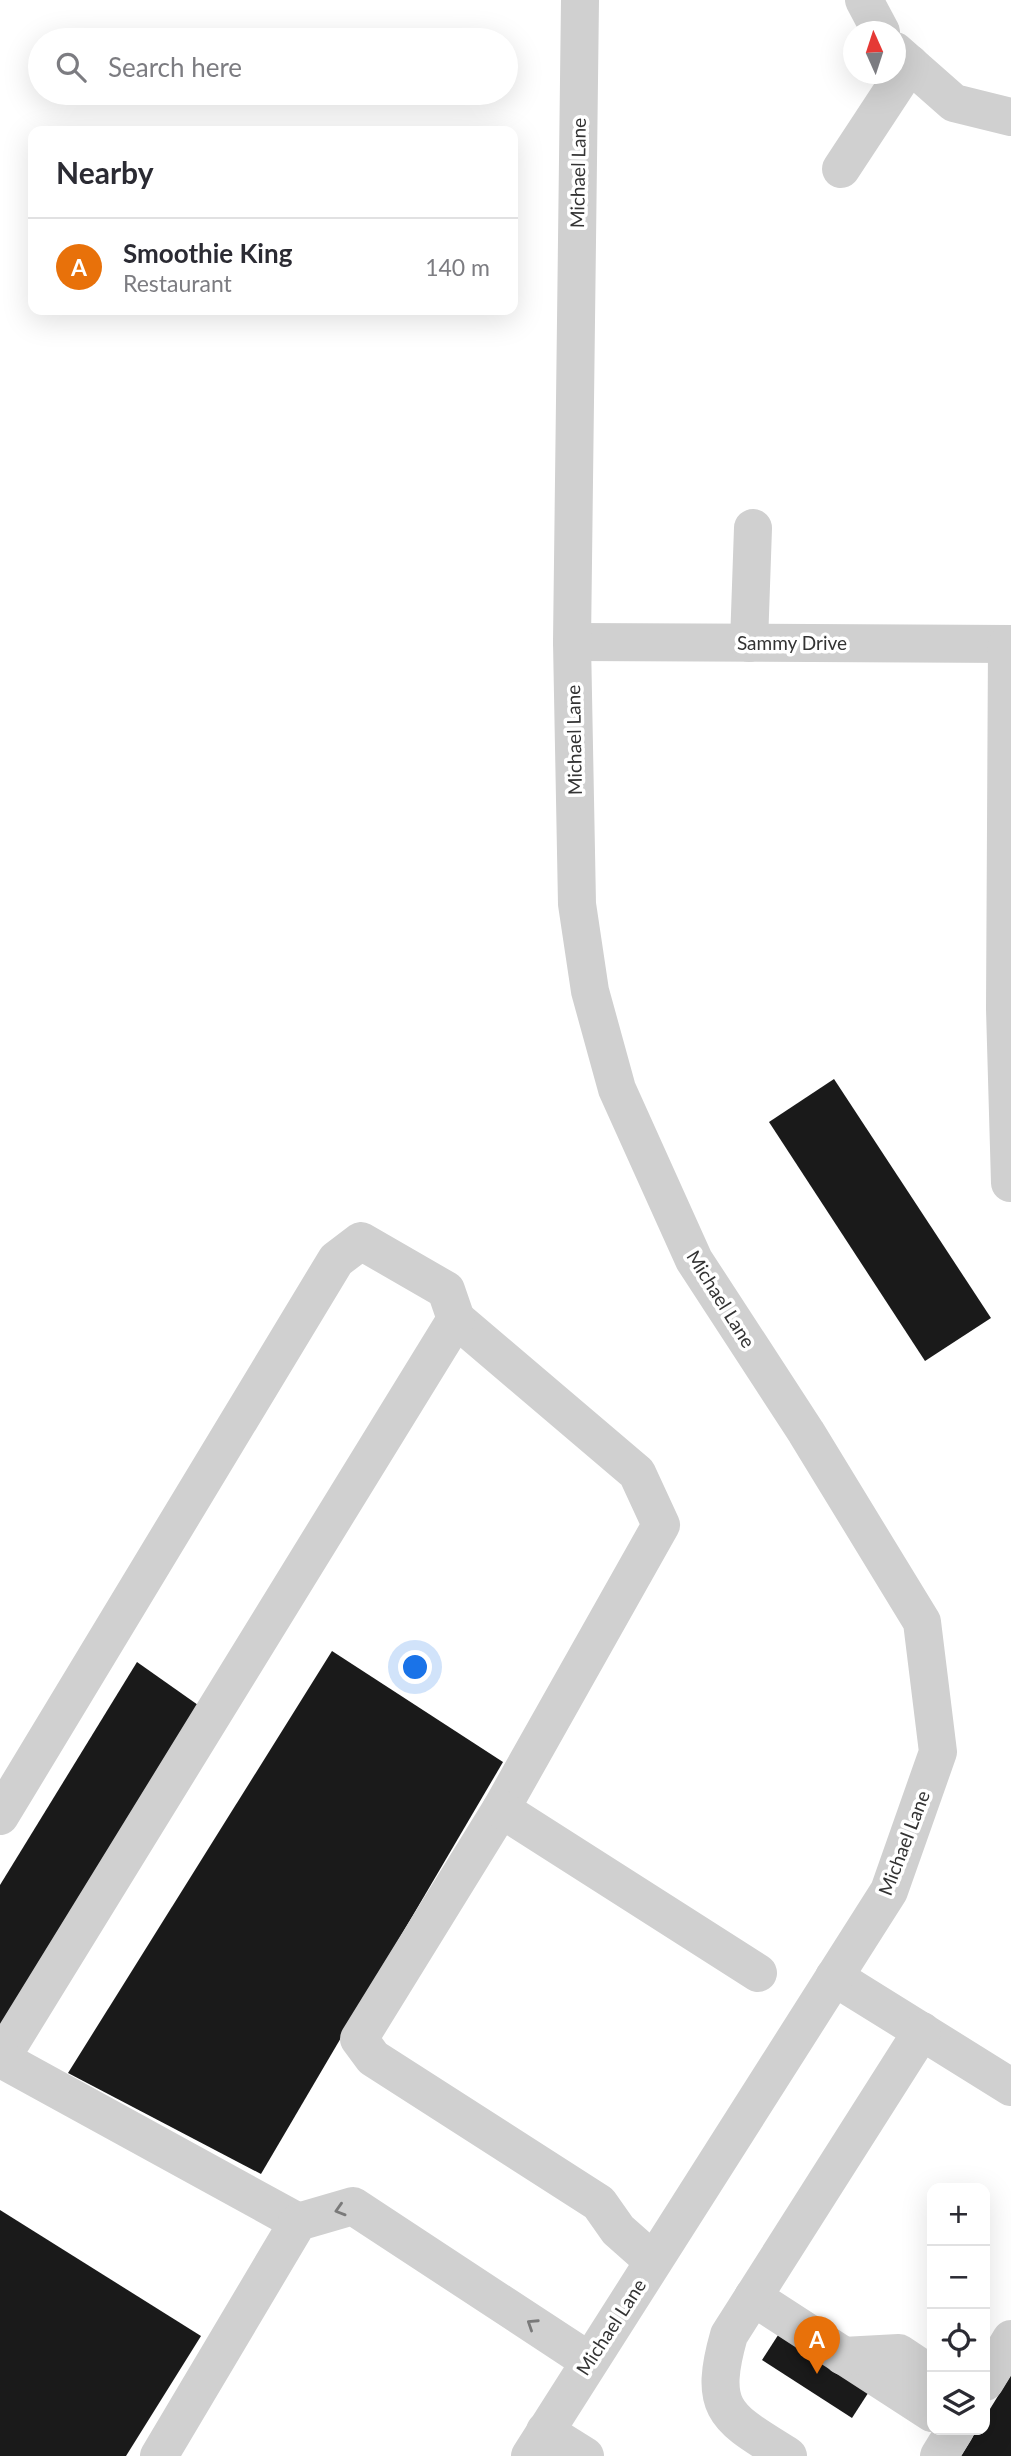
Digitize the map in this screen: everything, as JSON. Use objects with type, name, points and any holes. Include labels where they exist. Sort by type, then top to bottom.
[{"type":"street","name":"Michael Lane","points":[[537,2443],[889,1891],[938,1752],[922,1622],[806,1432],[694,1260],[617,1089],[590,992],[577,904],[572,642],[580,0]]},
{"type":"street","points":[[864,0],[875,21]]},
{"type":"street","points":[[906,61],[954,103],[1011,117]]},
{"type":"street","points":[[841,169],[888,84]]},
{"type":"street","points":[[749,643],[753,528]]},
{"type":"street","name":"Sammy Drive","points":[[572,642],[1009,644]]},
{"type":"street","points":[[1009,644],[1010,1183]]},
{"type":"street","points":[[0,1816],[337,1260],[361,1241],[446,1290],[456,1319],[637,1473],[662,1525],[501,1809],[359,2039],[373,2058],[599,2203],[618,2230],[653,2261]]},
{"type":"street","points":[[298,2222],[0,2060],[456,1319]]},
{"type":"street","points":[[501,1809],[758,1973]]},
{"type":"street","points":[[834,1977],[1011,2087]]},
{"type":"street","points":[[788,2456],[741,2426],[726,2410],[721,2395],[722,2361],[729,2335],[922,2031]]},
{"type":"street","points":[[159,2456],[298,2222],[353,2206],[589,2361]]},
{"type":"street","points":[[753,2297],[927,2410]]},
{"type":"street","points":[[990,2374],[1011,2340]]},
{"type":"street","points":[[843,2356],[899,2353],[928,2372]]},
{"type":"street","points":[[939,2456],[952,2435]]},
{"type":"street","points":[[537,2443],[585,2456]]},
{"type":"building","points":[[834,1079],[991,1318],[925,1361],[769,1122]]},
{"type":"building","points":[[332,1651],[503,1762],[261,2174],[68,2073]]},
{"type":"building","points":[[137,1662],[198,1705],[0,2029],[0,1885]]},
{"type":"building","points":[[0,2210],[201,2336],[126,2456],[0,2456]]},
{"type":"building","points":[[782,2329],[872,2387],[852,2418],[762,2360]]},
{"type":"building","points":[[1011,2375],[1011,2456],[961,2456],[974,2435],[990,2435],[990,2409]]},
{"type":"place","name":"Smoothie King","points":[[817,2374]]}]
